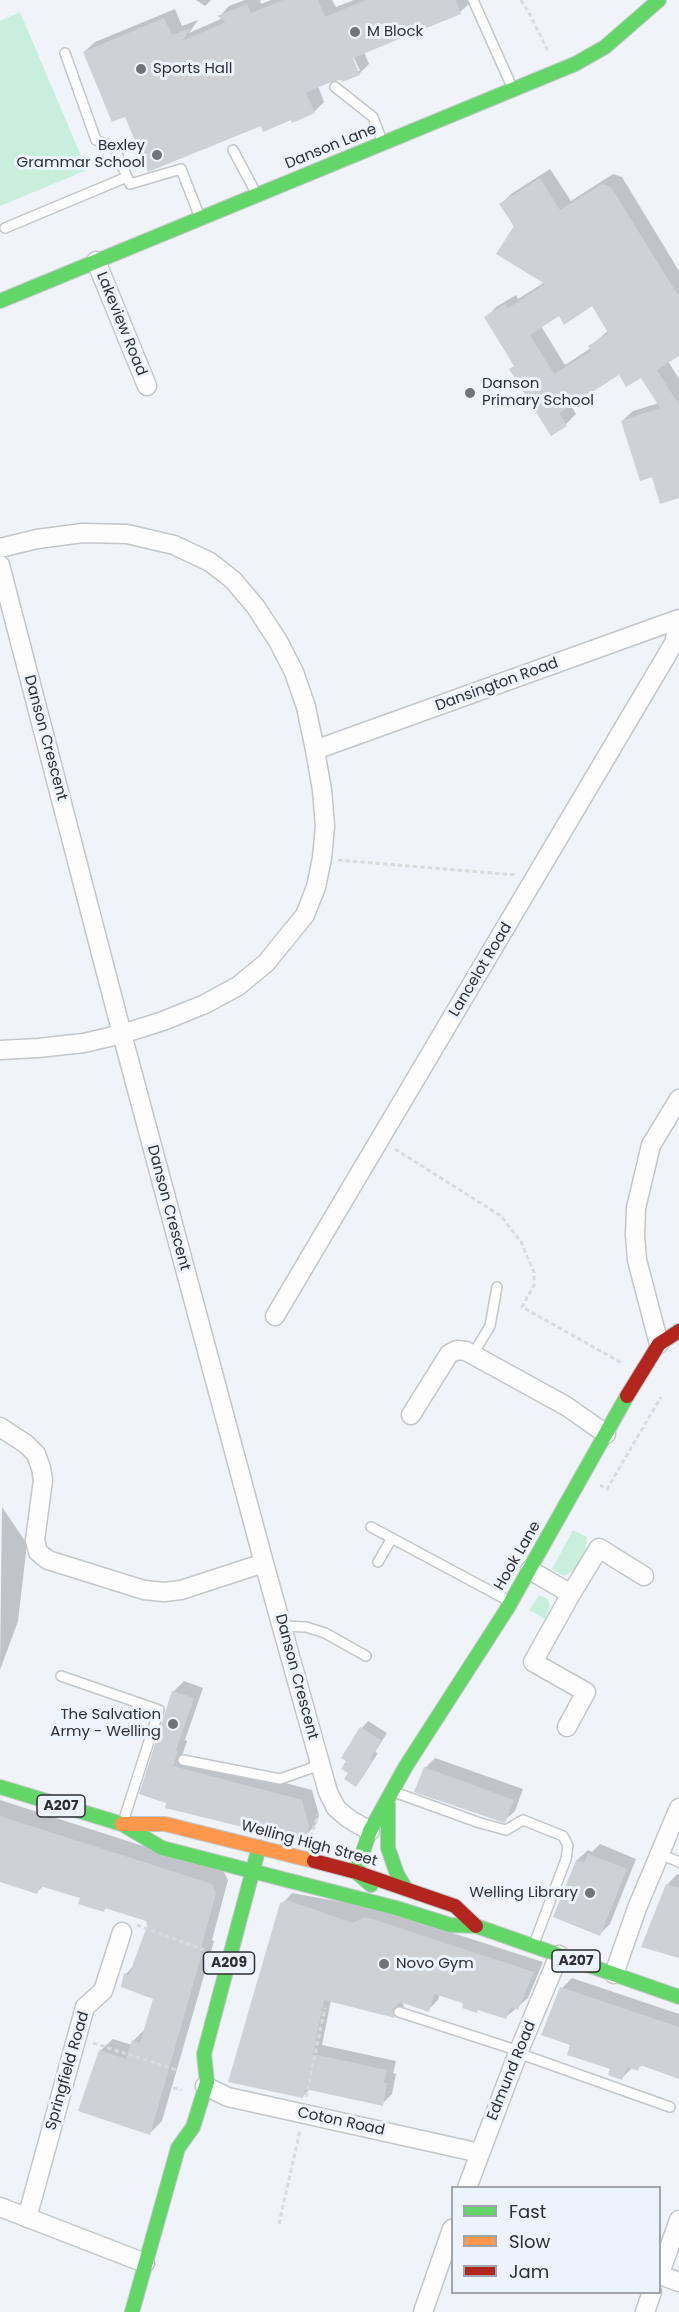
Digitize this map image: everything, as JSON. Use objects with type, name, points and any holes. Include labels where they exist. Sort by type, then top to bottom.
[{"type":"main road","name":"Danson Lane","points":[[0,301],[575,64],[605,47],[659,0]]},
{"type":"main road","name":"Hook Lane","points":[[357,1872],[370,1831],[530,1570],[640,1373],[659,1344],[679,1331]]},
{"type":"main road","name":"Welling High Street","points":[[0,1786],[123,1824],[162,1848],[396,1908]]},
{"type":"main road","points":[[390,1796],[388,1848],[397,1874],[406,1889]]},
{"type":"main road","name":"Welling High Street","points":[[123,1824],[165,1824],[357,1872],[455,1906],[476,1926]]},
{"type":"main road","name":"A209","points":[[137,2311],[145,2263],[177,2148],[193,2127],[205,2086],[204,2054],[259,1847]]},
{"type":"main road","points":[[357,1872],[396,1908]]},
{"type":"main road","name":"A207","points":[[396,1908],[450,1925],[476,1926],[679,1997]]},
{"type":"main road","name":"A209","points":[[193,2071],[204,2054]]},
{"type":"main road","name":"A209","points":[[175,2132],[177,2148]]},
{"type":"street","name":"Lakeview Road","points":[[96,261],[147,386]]},
{"type":"street","points":[[0,548],[37,539],[83,533],[127,534],[174,545],[210,562],[234,580],[255,606],[278,641],[294,672],[306,707],[315,750],[325,826],[316,887],[305,915],[266,963],[238,986],[205,1004],[122,1034],[84,1043],[0,1050]]},
{"type":"street","name":"Danson Crescent","points":[[0,565],[122,1034],[320,1765],[328,1792],[336,1808],[370,1831]]},
{"type":"street","name":"Dansington Road","points":[[315,750],[679,620]]},
{"type":"street","name":"Lancelot Road","points":[[275,1316],[675,643],[679,620]]},
{"type":"street","points":[[659,1344],[638,1260],[635,1235],[636,1208],[651,1145],[679,1099]]},
{"type":"street","points":[[411,1415],[449,1354],[457,1350],[473,1354],[566,1406],[606,1434]]},
{"type":"street","points":[[0,1427],[26,1444],[36,1454],[43,1480],[34,1540],[38,1552],[48,1560],[144,1590],[164,1592],[181,1590],[264,1563]]},
{"type":"street","points":[[567,1727],[586,1692],[533,1662],[599,1548],[644,1576]]},
{"type":"street","points":[[530,1570],[571,1594]]},
{"type":"street","points":[[614,1974],[679,1808]]},
{"type":"street","name":"Springfield Road","points":[[27,2218],[85,2007],[103,1991],[127,1928]]},
{"type":"street","name":"Edmund Road","points":[[467,2186],[518,2052],[559,1955]]},
{"type":"street","name":"Coton Road","points":[[205,2086],[228,2097],[480,2153]]},
{"type":"street","points":[[0,2207],[145,2263]]},
{"type":"street","points":[[661,2271],[679,2220]]},
{"type":"street","points":[[423,2312],[451,2235]]},
{"type":"street","points":[[661,2274],[679,2282]]},
{"type":"street","points":[[645,2312],[651,2294]]},
{"type":"lane","points":[[473,0],[513,89]]},
{"type":"lane","points":[[64,53],[96,140],[114,147],[130,184],[181,169],[200,218]]},
{"type":"lane","points":[[335,87],[373,117],[383,144]]},
{"type":"lane","points":[[233,150],[256,195]]},
{"type":"lane","points":[[5,228],[127,177]]},
{"type":"lane","points":[[473,1354],[490,1326],[497,1287]]},
{"type":"lane","points":[[371,1527],[511,1602]]},
{"type":"lane","points":[[378,1562],[392,1538]]},
{"type":"lane","points":[[282,1626],[306,1627],[325,1633],[366,1656]]},
{"type":"lane","points":[[61,1676],[159,1710],[123,1824]]},
{"type":"lane","points":[[183,1760],[280,1779],[320,1765]]},
{"type":"lane","points":[[390,1796],[506,1830],[523,1820],[563,1836],[568,1845],[566,1859],[533,1946]]},
{"type":"lane","points":[[660,1854],[679,1862]]},
{"type":"lane","points":[[399,2012],[518,2052],[670,2108]]},
{"type":"path","points":[[521,0],[550,56],[555,72]]},
{"type":"path","points":[[322,858],[525,875]]},
{"type":"path","points":[[391,1147],[501,1216],[521,1242],[534,1272],[534,1285],[522,1307],[629,1367]]},
{"type":"path","points":[[582,1476],[607,1489],[661,1397]]},
{"type":"path","points":[[310,1838],[320,1809]]},
{"type":"path","points":[[127,1928],[210,1952]]},
{"type":"path","points":[[279,2224],[325,2008]]},
{"type":"path","points":[[76,2038],[177,2070]]},
{"type":"green space","points":[[20,12],[87,170],[0,206],[0,21]]},
{"type":"green space","points":[[573,1530],[587,1537],[585,1558],[575,1570],[564,1576],[552,1569]]},
{"type":"green space","points":[[539,1595],[548,1599],[550,1606],[545,1619],[529,1610]]},
{"type":"building","points":[[283,0],[318,0],[325,17],[366,0],[456,0],[461,14],[353,58],[360,75],[342,82],[341,79],[333,81],[306,93],[315,113],[263,132],[261,126],[148,172],[125,117],[112,122],[83,52],[164,18],[172,35],[191,28],[182,41],[226,22],[217,16],[247,4],[251,13]]},
{"type":"building","points":[[540,178],[560,210],[602,184],[611,187],[679,297],[679,356],[657,370],[679,405],[679,498],[660,504],[652,477],[640,481],[621,421],[660,408],[641,378],[626,387],[619,375],[559,413],[567,426],[551,436],[509,369],[514,366],[484,317],[505,304],[508,308],[545,284],[496,254],[514,226],[499,204]],"holes":[[[592,306],[608,333],[588,346],[591,351],[554,374],[530,335],[559,316],[564,325]]]},
{"type":"building","points":[[172,1691],[194,1698],[176,1750],[178,1751],[173,1766],[302,1800],[309,1826],[307,1835],[296,1840],[165,1808],[166,1803],[139,1794]]},
{"type":"building","points":[[360,1727],[381,1740],[370,1759],[372,1761],[356,1787],[344,1779],[348,1773],[341,1769],[346,1761],[341,1758]]},
{"type":"building","points":[[424,1767],[514,1800],[505,1823],[414,1792]]},
{"type":"building","points":[[0,1816],[212,1884],[216,1893],[200,1953],[202,1953],[150,2135],[78,2111],[99,2050],[126,2059],[132,2040],[140,2043],[153,1999],[121,1987],[124,1973],[129,1975],[147,1926],[146,1921],[105,1908],[104,1912],[78,1904],[80,1898],[40,1886],[37,1894],[0,1882]]},
{"type":"building","name":"Welling Library","points":[[588,1854],[627,1869],[600,1936],[553,1917],[576,1860],[584,1863]]},
{"type":"building","points":[[666,1884],[679,1888],[679,1958],[641,1947]]},
{"type":"building","points":[[287,1900],[353,1923],[364,1917],[369,1918],[534,1972],[518,2010],[511,2007],[506,2019],[478,2010],[477,2013],[462,2008],[463,2003],[434,1994],[429,2012],[400,2002],[392,2010],[395,2018],[324,2000],[313,2054],[387,2070],[383,2106],[305,2089],[303,2098],[228,2082],[280,1903]]},
{"type":"building","points":[[560,1987],[679,2027],[679,2079],[640,2065],[638,2071],[627,2067],[622,2080],[608,2075],[610,2069],[567,2055],[570,2045],[541,2035]]},
{"type":"traffic: fast","points":[[0,301],[575,64],[605,47],[659,0]]},
{"type":"traffic: fast","points":[[371,1885],[356,1872],[370,1831],[406,1766],[507,1609],[627,1396]]},
{"type":"traffic: fast","points":[[0,1787],[122,1824],[162,1848],[396,1908],[450,1925],[476,1926],[679,1997]]},
{"type":"traffic: fast","points":[[388,1804],[388,1848],[397,1874],[406,1889]]},
{"type":"traffic: fast","points":[[132,2312],[178,2148],[193,2127],[207,2082],[204,2054],[259,1847]]},
{"type":"traffic: slow","points":[[122,1824],[165,1824],[314,1861]]},
{"type":"traffic: jam","points":[[627,1396],[659,1344],[679,1331]]},
{"type":"traffic: jam","points":[[314,1861],[356,1872],[455,1906],[476,1926]]},
{"type":"place","name":"M Block","points":[[355,32]]},
{"type":"place","name":"Sports Hall","points":[[141,69]]},
{"type":"place","name":"Bexley Grammar School","points":[[157,155]]},
{"type":"place","name":"Danson Primary School","points":[[470,393]]},
{"type":"place","name":"The Salvation Army - Welling","points":[[173,1724]]},
{"type":"place","name":"Welling Library","points":[[590,1893]]},
{"type":"place","name":"Novo Gym","points":[[384,1964]]}]
